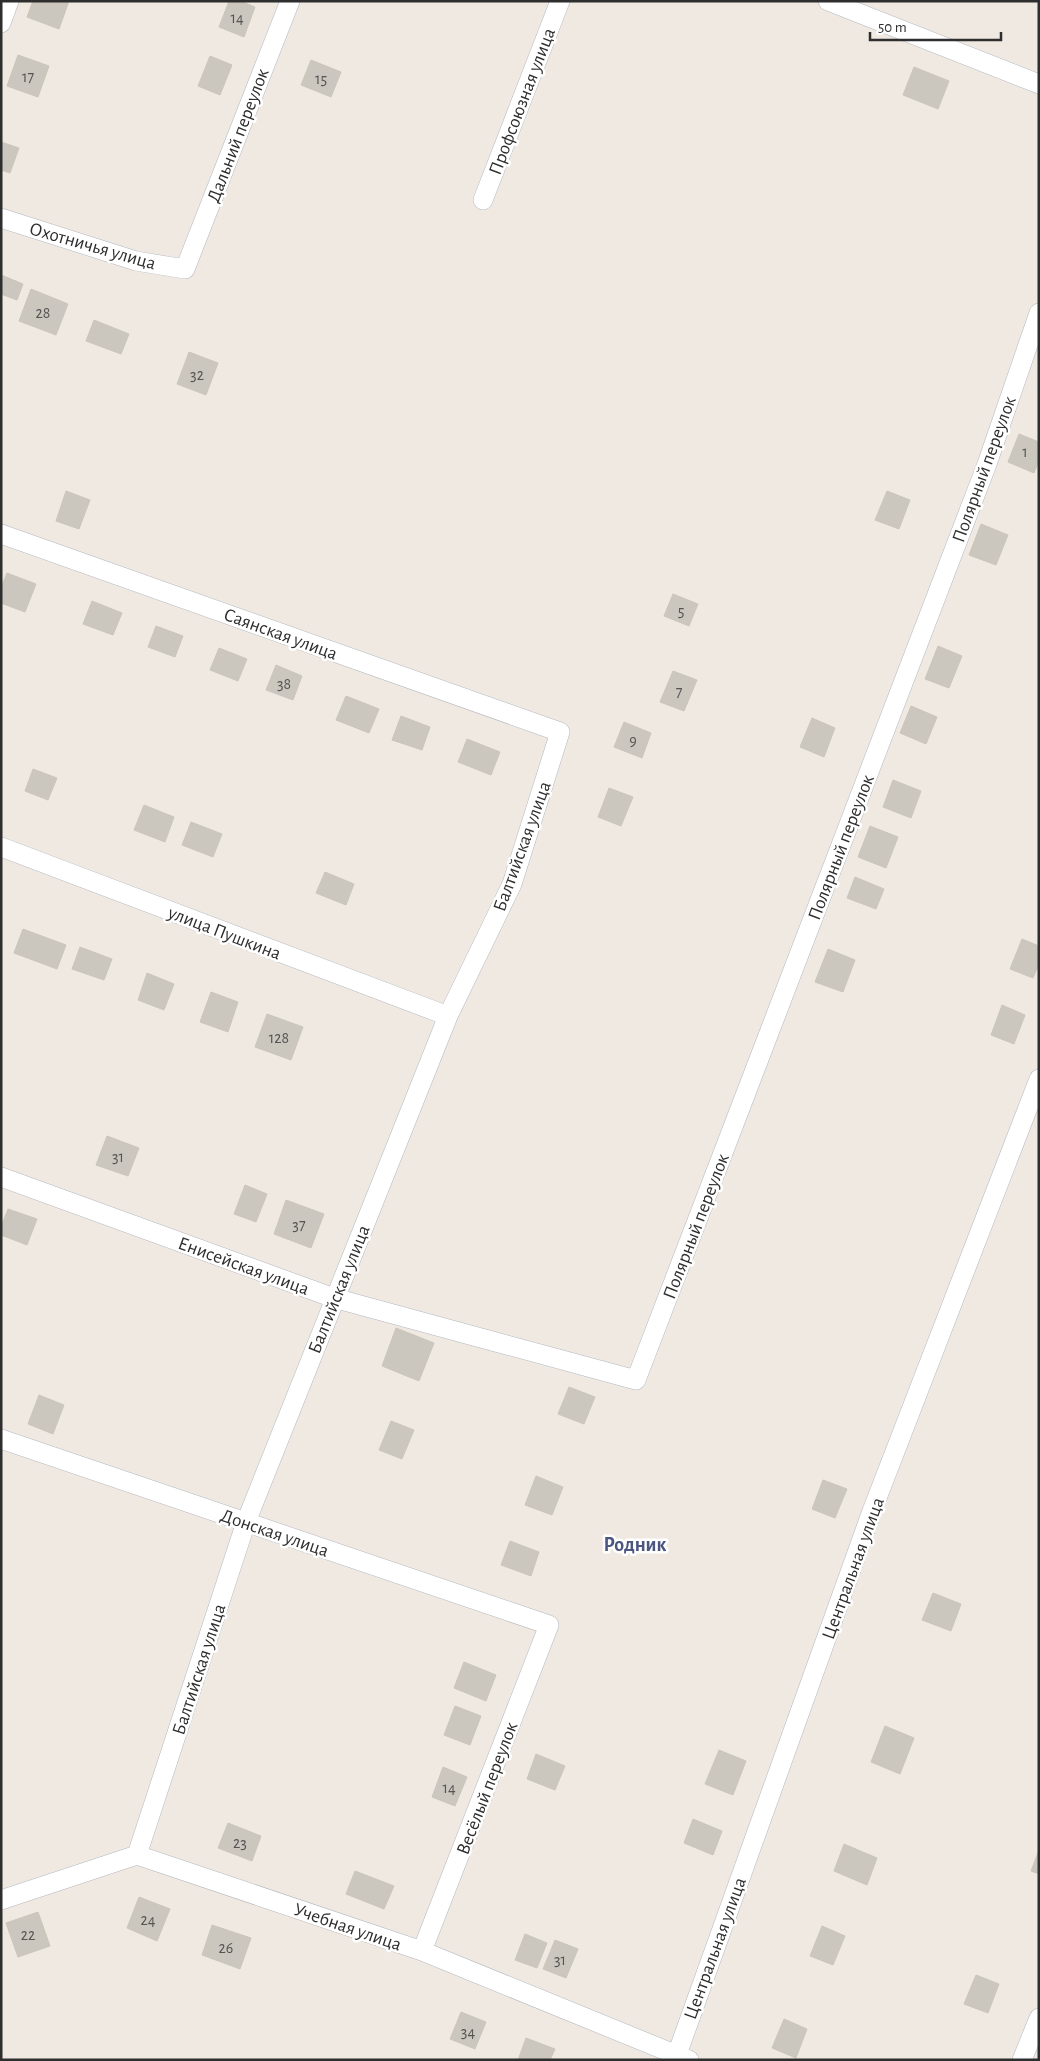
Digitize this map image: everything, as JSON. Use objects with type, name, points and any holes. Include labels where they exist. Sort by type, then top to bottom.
[{"type":"street","points":[[1,23],[9,1]]},
{"type":"street","name":"Дальний переулок","points":[[184,269],[290,1]]},
{"type":"street","name":"Профсоюзная улица","points":[[482,200],[560,1]]},
{"type":"street","points":[[828,1],[1039,84]]},
{"type":"street","name":"Охотничья улица","points":[[1,218],[136,261],[184,269]]},
{"type":"street","name":"Полярный переулок","points":[[636,1380],[987,464],[1039,313]]},
{"type":"street","name":"Саянская улица","points":[[1,534],[560,732]]},
{"type":"street","name":"Балтийская улица","points":[[137,1855],[246,1522],[448,1016],[512,884],[560,732]]},
{"type":"street","name":"улица Пушкина","points":[[1,848],[448,1016]]},
{"type":"street","name":"Центральная улица","points":[[680,2058],[872,1511],[1039,1079]]},
{"type":"street","name":"Енисейская улица","points":[[1,1177],[334,1298],[636,1380]]},
{"type":"street","name":"Донская улица","points":[[1,1439],[549,1625]]},
{"type":"street","name":"Весёлый переулок","points":[[422,1951],[549,1625]]},
{"type":"street","points":[[1,1900],[137,1855]]},
{"type":"street","name":"Учебная улица","points":[[137,1855],[422,1951],[680,2058]]},
{"type":"street","points":[[1022,2060],[1039,2018]]},
{"type":"building","points":[[33,1],[69,1],[59,29],[27,17]]},
{"type":"building","points":[[229,1],[240,1],[255,7],[244,37],[219,27]]},
{"type":"building","points":[[18,55],[49,66],[38,97],[7,86]]},
{"type":"building","points":[[210,56],[232,65],[220,95],[198,86]]},
{"type":"building","points":[[311,60],[341,72],[331,97],[301,85]]},
{"type":"building","points":[[914,67],[949,81],[938,109],[903,95]]},
{"type":"building","points":[[1,142],[19,148],[10,173],[1,170]]},
{"type":"building","points":[[1,275],[23,284],[17,300],[1,294]]},
{"type":"building","points":[[31,289],[68,304],[56,335],[19,321]]},
{"type":"building","points":[[94,320],[129,334],[121,354],[86,341]]},
{"type":"building","points":[[189,352],[218,363],[206,395],[177,384]]},
{"type":"building","points":[[1019,434],[1039,442],[1039,460],[1034,473],[1008,462]]},
{"type":"building","points":[[66,491],[90,500],[79,529],[56,521]]},
{"type":"building","points":[[887,491],[910,500],[899,529],[875,520]]},
{"type":"building","points":[[981,524],[1008,535],[996,565],[969,555]]},
{"type":"building","points":[[7,573],[36,584],[25,612],[1,603],[1,588]]},
{"type":"building","points":[[673,594],[698,604],[689,626],[664,616]]},
{"type":"building","points":[[92,601],[122,613],[113,635],[83,624]]},
{"type":"building","points":[[156,626],[183,636],[175,657],[148,647]]},
{"type":"building","points":[[938,646],[962,656],[949,688],[925,679]]},
{"type":"building","points":[[219,648],[247,659],[238,681],[210,670]]},
{"type":"building","points":[[276,665],[302,676],[293,700],[266,690]]},
{"type":"building","points":[[673,671],[697,680],[684,711],[660,702]]},
{"type":"building","points":[[346,696],[379,709],[369,733],[336,720]]},
{"type":"building","points":[[911,706],[937,717],[926,744],[900,733]]},
{"type":"building","points":[[401,716],[430,727],[422,750],[392,740]]},
{"type":"building","points":[[812,718],[835,728],[824,757],[800,747]]},
{"type":"building","points":[[624,722],[651,733],[642,758],[614,747]]},
{"type":"building","points":[[467,739],[500,752],[491,775],[458,762]]},
{"type":"building","points":[[33,769],[57,778],[48,800],[25,791]]},
{"type":"building","points":[[893,780],[921,791],[911,818],[883,807]]},
{"type":"building","points":[[609,788],[633,797],[621,826],[598,817]]},
{"type":"building","points":[[144,805],[174,817],[165,842],[134,830]]},
{"type":"building","points":[[191,822],[222,834],[213,857],[182,845]]},
{"type":"building","points":[[870,826],[898,837],[886,868],[858,857]]},
{"type":"building","points":[[325,872],[354,884],[346,905],[316,893]]},
{"type":"building","points":[[855,877],[884,889],[876,909],[847,898]]},
{"type":"building","points":[[23,929],[66,945],[57,969],[14,953]]},
{"type":"building","points":[[1022,939],[1039,946],[1039,964],[1033,978],[1010,969]]},
{"type":"building","points":[[80,947],[112,959],[104,980],[72,969]]},
{"type":"building","points":[[828,949],[855,960],[843,992],[815,982]]},
{"type":"building","points":[[147,973],[174,984],[164,1010],[138,1000]]},
{"type":"building","points":[[211,992],[238,1002],[228,1032],[200,1022]]},
{"type":"building","points":[[1002,1005],[1025,1015],[1014,1044],[991,1035]]},
{"type":"building","points":[[267,1014],[303,1027],[291,1060],[255,1047]]},
{"type":"building","points":[[107,1136],[139,1148],[128,1176],[96,1165]]},
{"type":"building","points":[[245,1185],[267,1194],[256,1222],[234,1214]]},
{"type":"building","points":[[286,1200],[324,1214],[311,1248],[274,1234]]},
{"type":"building","points":[[8,1209],[37,1219],[27,1245],[1,1235],[1,1227]]},
{"type":"building","points":[[396,1328],[434,1343],[419,1381],[382,1366]]},
{"type":"building","points":[[569,1387],[595,1397],[584,1424],[558,1414]]},
{"type":"building","points":[[39,1395],[64,1405],[53,1434],[28,1424]]},
{"type":"building","points":[[391,1421],[414,1430],[402,1459],[379,1450]]},
{"type":"building","points":[[536,1476],[563,1487],[552,1515],[525,1505]]},
{"type":"building","points":[[823,1480],[847,1489],[835,1518],[812,1509]]},
{"type":"building","points":[[510,1541],[539,1552],[531,1576],[501,1565]]},
{"type":"building","points":[[933,1593],[961,1604],[951,1631],[922,1620]]},
{"type":"building","points":[[464,1662],[496,1675],[486,1701],[454,1688]]},
{"type":"building","points":[[455,1706],[481,1716],[470,1745],[444,1735]]},
{"type":"building","points":[[885,1726],[914,1738],[900,1774],[871,1762]]},
{"type":"building","points":[[719,1750],[746,1761],[733,1795],[705,1784]]},
{"type":"building","points":[[536,1754],[565,1766],[555,1790],[527,1779]]},
{"type":"building","points":[[443,1767],[467,1777],[455,1806],[432,1797]]},
{"type":"building","points":[[693,1819],[722,1831],[713,1855],[684,1843]]},
{"type":"building","points":[[228,1823],[261,1836],[252,1861],[218,1848]]},
{"type":"building","points":[[844,1844],[877,1858],[867,1885],[834,1871]]},
{"type":"building","points":[[1039,1850],[1039,1874],[1031,1871]]},
{"type":"building","points":[[355,1871],[394,1886],[384,1909],[346,1894]]},
{"type":"building","points":[[139,1897],[170,1909],[157,1941],[127,1928]]},
{"type":"building","points":[[38,1912],[50,1946],[18,1957],[6,1923]]},
{"type":"building","points":[[212,1925],[251,1938],[240,1969],[202,1955]]},
{"type":"building","points":[[822,1926],[845,1936],[833,1965],[810,1956]]},
{"type":"building","points":[[525,1934],[547,1943],[537,1968],[515,1960]]},
{"type":"building","points":[[555,1940],[578,1949],[566,1978],[543,1969]]},
{"type":"building","points":[[976,1975],[999,1984],[988,2013],[964,2004]]},
{"type":"building","points":[[461,2012],[486,2022],[475,2049],[450,2039]]},
{"type":"building","points":[[784,2019],[807,2029],[796,2058],[772,2048]]},
{"type":"building","points":[[526,2038],[555,2049],[550,2060],[518,2060]]},
{"type":"district","name":"Родник","points":[[635,1544]]}]
